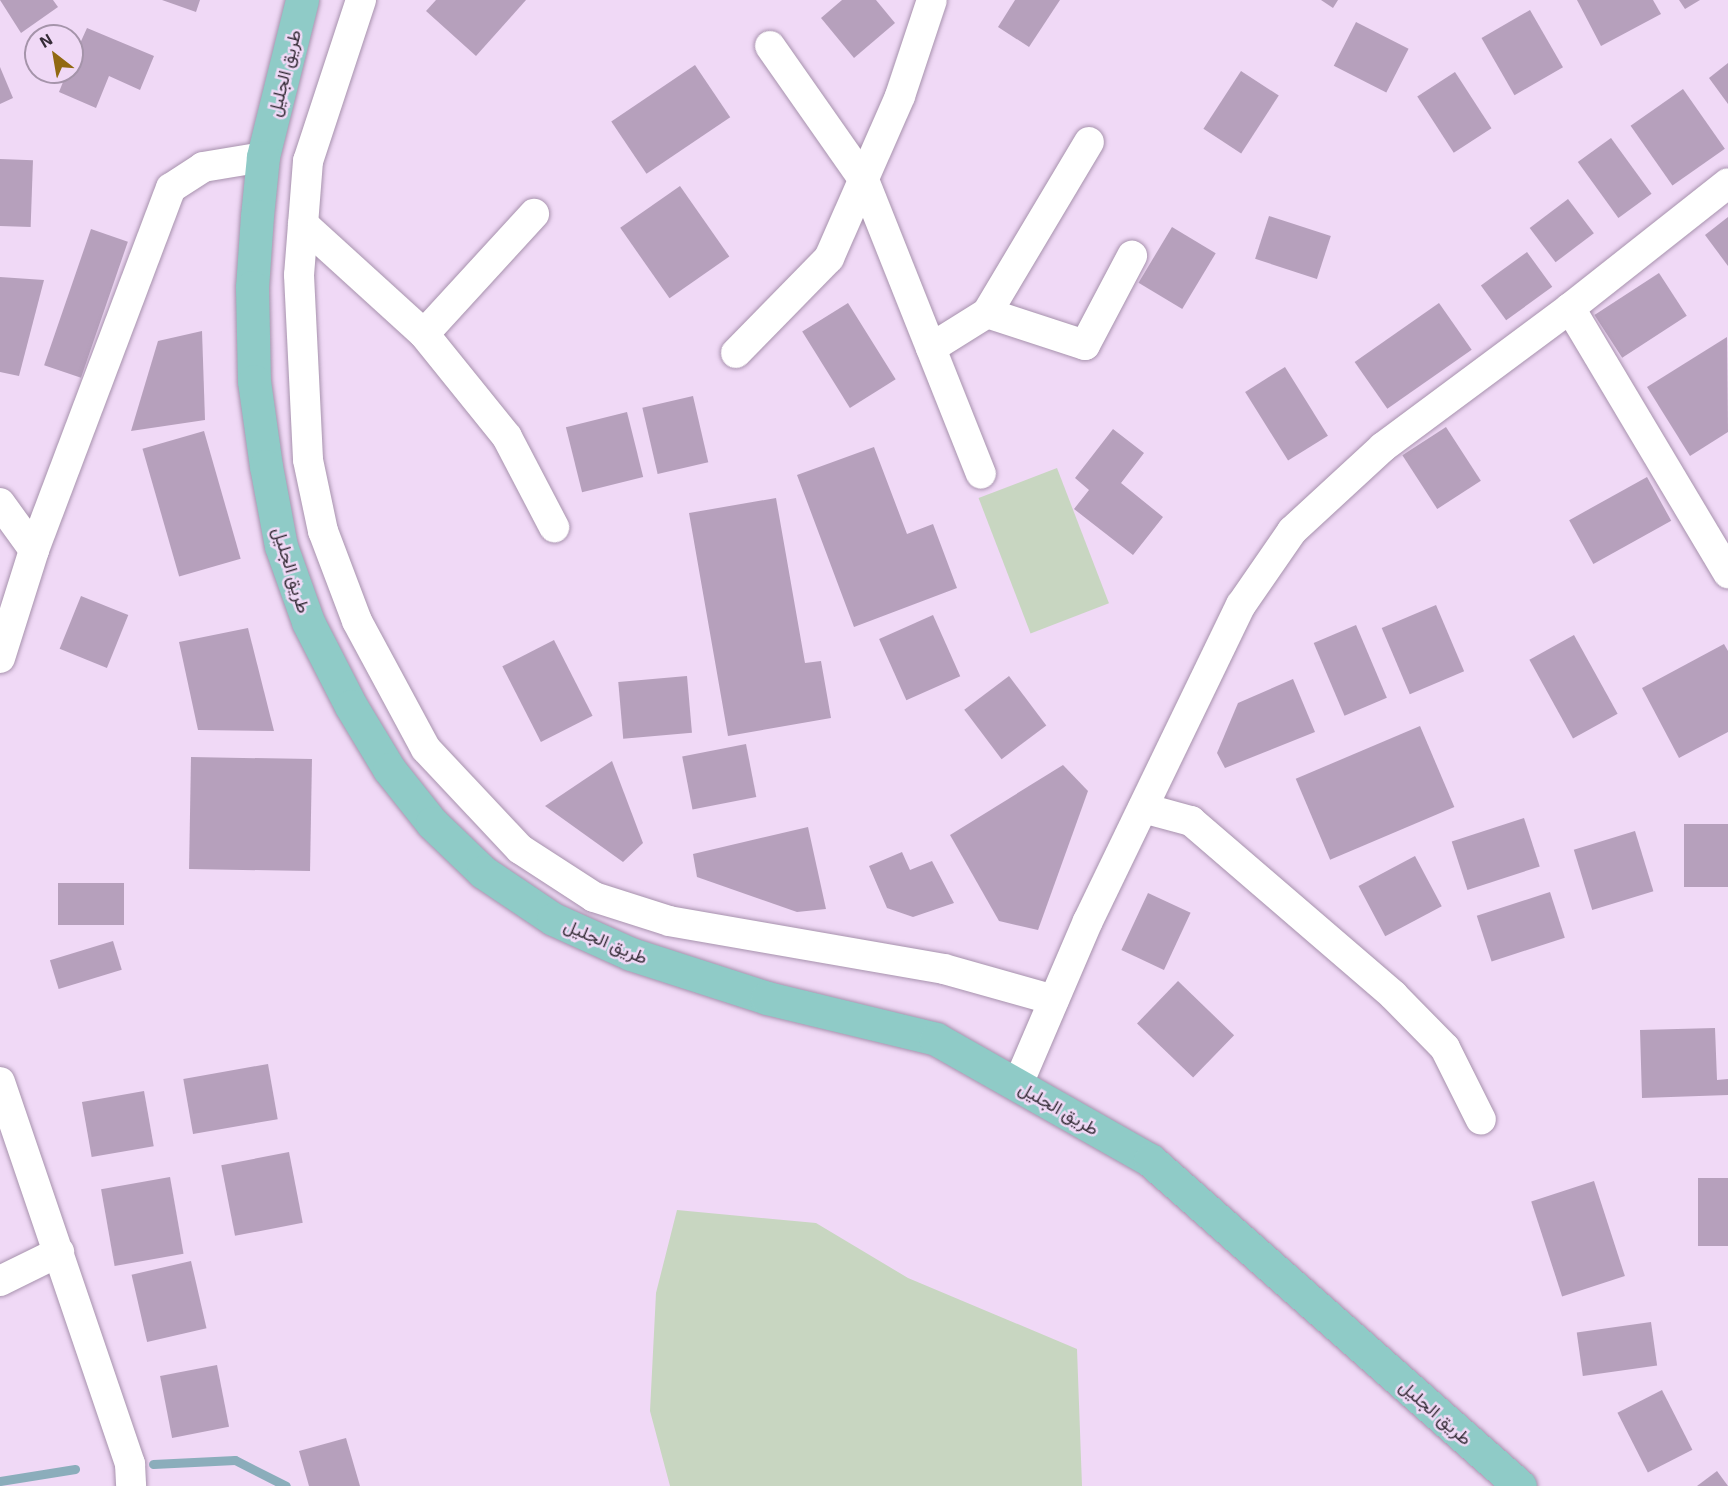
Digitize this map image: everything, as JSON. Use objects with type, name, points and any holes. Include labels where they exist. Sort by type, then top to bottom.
[{"type":"main road","name":"طريق الجليل","points":[[302,0],[263,157],[252,287],[254,381],[281,546],[308,622],[351,706],[389,769],[432,823],[483,872],[553,919],[631,954],[767,998],[936,1039],[1150,1160],[1520,1486]]},
{"type":"street","points":[[361,0],[308,161],[299,275],[308,460],[323,531],[357,621],[426,749],[519,849],[594,897],[669,921],[944,969],[1054,1000]]},
{"type":"street","points":[[736,353],[829,258],[900,96],[932,0]]},
{"type":"street","points":[[770,46],[864,180],[981,474]]},
{"type":"street","points":[[931,348],[987,313],[1089,142]]},
{"type":"street","points":[[0,658],[34,550],[171,188],[203,167],[263,157]]},
{"type":"street","points":[[1018,1084],[1054,1000],[1143,808],[1241,605],[1292,531],[1383,447],[1570,308],[1728,183]]},
{"type":"street","points":[[424,334],[534,214]]},
{"type":"street","points":[[303,224],[424,334],[507,437],[554,527]]},
{"type":"street","points":[[987,313],[1085,345],[1132,256]]},
{"type":"street","points":[[1570,308],[1728,573]]},
{"type":"street","points":[[0,503],[34,550]]},
{"type":"street","points":[[1143,808],[1191,821],[1393,995],[1445,1048],[1481,1120]]},
{"type":"street","points":[[0,1082],[130,1464],[131,1486]]},
{"type":"street","points":[[0,1281],[59,1252]]},
{"type":"green space","points":[[1057,468],[1109,603],[1031,633],[979,498]]},
{"type":"green space","points":[[677,1210],[816,1223],[908,1278],[1077,1349],[1082,1486],[670,1486],[650,1411],[656,1293]]},
{"type":"building","points":[[0,0],[53,0],[58,7],[34,24],[24,24],[24,31],[21,33]]},
{"type":"building","points":[[162,0],[200,0],[196,12]]},
{"type":"building","points":[[436,0],[526,0],[476,56],[426,11]]},
{"type":"building","points":[[842,0],[876,0],[895,23],[854,58],[821,18]]},
{"type":"building","points":[[1015,0],[1060,0],[1029,47],[998,27]]},
{"type":"building","points":[[1321,0],[1338,0],[1333,8]]},
{"type":"building","points":[[1577,0],[1653,0],[1661,14],[1601,46]]},
{"type":"building","points":[[1679,0],[1700,0],[1685,9]]},
{"type":"building","points":[[1530,10],[1563,67],[1515,95],[1482,38]]},
{"type":"building","points":[[1356,22],[1409,49],[1386,92],[1334,66]]},
{"type":"building","points":[[87,28],[154,56],[140,90],[109,76],[96,108],[59,92],[62,84],[84,84],[84,35]]},
{"type":"building","points":[[1728,63],[1728,104],[1709,78]]},
{"type":"building","points":[[695,65],[730,117],[646,174],[611,121]]},
{"type":"building","points":[[0,67],[13,98],[0,104]]},
{"type":"building","points":[[1241,71],[1279,96],[1241,153],[1203,129]]},
{"type":"building","points":[[1455,72],[1491,128],[1454,153],[1417,97]]},
{"type":"building","points":[[1683,89],[1725,149],[1672,186],[1631,126]]},
{"type":"building","points":[[1611,138],[1652,194],[1618,218],[1578,162]]},
{"type":"building","points":[[0,159],[33,160],[31,227],[0,226]]},
{"type":"building","points":[[680,186],[729,256],[670,298],[620,228]]},
{"type":"building","points":[[1568,199],[1594,233],[1556,262],[1530,228]]},
{"type":"building","points":[[1269,216],[1331,236],[1317,279],[1255,259]]},
{"type":"building","points":[[1728,217],[1728,266],[1705,235]]},
{"type":"building","points":[[1172,227],[1216,253],[1182,309],[1139,283]]},
{"type":"building","points":[[91,229],[128,242],[81,378],[44,365]]},
{"type":"building","points":[[1527,252],[1552,287],[1506,320],[1481,286]]},
{"type":"building","points":[[1659,273],[1687,316],[1622,358],[1594,315]]},
{"type":"building","points":[[0,277],[44,280],[19,376],[0,372]]},
{"type":"building","points":[[848,303],[896,379],[850,408],[802,332]]},
{"type":"building","points":[[1439,303],[1472,350],[1387,409],[1355,362]]},
{"type":"building","points":[[202,331],[205,420],[131,431],[158,341]]},
{"type":"building","points":[[1727,337],[1728,432],[1690,456],[1647,387]]},
{"type":"building","points":[[1285,367],[1328,436],[1288,461],[1245,392]]},
{"type":"building","points":[[693,396],[708,462],[658,474],[642,408]]},
{"type":"building","points":[[627,412],[643,477],[582,492],[566,427]]},
{"type":"building","points":[[1446,427],[1481,481],[1437,509],[1402,455]]},
{"type":"building","points":[[1113,429],[1144,453],[1121,483],[1163,517],[1133,555],[1074,509],[1089,490],[1075,478]]},
{"type":"building","points":[[204,431],[241,559],[179,576],[142,449]]},
{"type":"building","points":[[874,447],[907,534],[933,524],[957,588],[854,627],[797,475]]},
{"type":"building","points":[[1647,477],[1671,521],[1593,564],[1569,520]]},
{"type":"building","points":[[776,498],[805,663],[821,661],[831,718],[728,736],[689,513]]},
{"type":"building","points":[[81,596],[128,615],[107,668],[60,649]]},
{"type":"building","points":[[1436,605],[1464,671],[1410,694],[1382,628]]},
{"type":"building","points":[[933,615],[960,676],[906,700],[879,639]]},
{"type":"building","points":[[1356,625],[1387,698],[1345,716],[1314,643]]},
{"type":"building","points":[[248,628],[274,731],[198,730],[179,642]]},
{"type":"building","points":[[1574,635],[1618,714],[1573,738],[1529,660]]},
{"type":"building","points":[[554,640],[593,716],[541,742],[502,666]]},
{"type":"building","points":[[1724,644],[1728,651],[1728,732],[1679,758],[1642,688]]},
{"type":"building","points":[[687,676],[692,733],[623,739],[618,682]]},
{"type":"building","points":[[1009,676],[1046,726],[1002,759],[964,710]]},
{"type":"building","points":[[1293,679],[1315,732],[1225,768],[1217,753],[1238,703]]},
{"type":"building","points":[[1420,726],[1454,807],[1330,860],[1296,779]]},
{"type":"building","points":[[746,744],[756,797],[692,809],[682,756]]},
{"type":"building","points":[[191,757],[312,759],[310,871],[189,869]]},
{"type":"building","points":[[612,761],[643,843],[623,862],[545,806]]},
{"type":"building","points":[[1063,765],[1088,791],[1038,930],[999,921],[950,835]]},
{"type":"building","points":[[1524,818],[1540,867],[1467,890],[1452,841]]},
{"type":"building","points":[[1684,824],[1728,824],[1728,887],[1684,887]]},
{"type":"building","points":[[808,827],[826,909],[797,912],[697,877],[693,854]]},
{"type":"building","points":[[1635,831],[1653,891],[1592,910],[1574,850]]},
{"type":"building","points":[[902,852],[910,870],[932,861],[954,903],[913,917],[887,908],[869,866]]},
{"type":"building","points":[[1415,856],[1442,906],[1385,936],[1358,886]]},
{"type":"building","points":[[58,883],[124,883],[124,925],[58,925]]},
{"type":"building","points":[[1550,892],[1565,938],[1492,961],[1477,916]]},
{"type":"building","points":[[1148,893],[1191,913],[1164,970],[1121,950]]},
{"type":"building","points":[[113,941],[122,970],[59,989],[50,960]]},
{"type":"building","points":[[1178,981],[1234,1035],[1193,1078],[1137,1023]]},
{"type":"building","points":[[1715,1028],[1717,1080],[1728,1079],[1728,1095],[1642,1098],[1640,1030]]},
{"type":"building","points":[[268,1064],[278,1119],[193,1134],[183,1079]]},
{"type":"building","points":[[144,1091],[154,1146],[92,1157],[82,1102]]},
{"type":"building","points":[[289,1152],[303,1223],[235,1236],[221,1165]]},
{"type":"building","points":[[170,1177],[184,1254],[115,1266],[101,1189]]},
{"type":"building","points":[[1698,1178],[1728,1178],[1728,1246],[1698,1246]]},
{"type":"building","points":[[1594,1181],[1625,1276],[1562,1297],[1531,1201]]},
{"type":"building","points":[[191,1261],[207,1328],[147,1342],[132,1275]]},
{"type":"building","points":[[1651,1322],[1657,1366],[1583,1376],[1577,1332]]},
{"type":"building","points":[[217,1365],[229,1427],[172,1438],[160,1376]]},
{"type":"building","points":[[1662,1390],[1692,1450],[1648,1472],[1617,1413]]},
{"type":"building","points":[[346,1438],[360,1486],[309,1486],[299,1451]]},
{"type":"building","points":[[1717,1471],[1728,1486],[1697,1486]]},
{"type":"waterway","points":[[153,1464],[235,1460],[286,1486]]},
{"type":"waterway","points":[[0,1481],[75,1469]]}]
